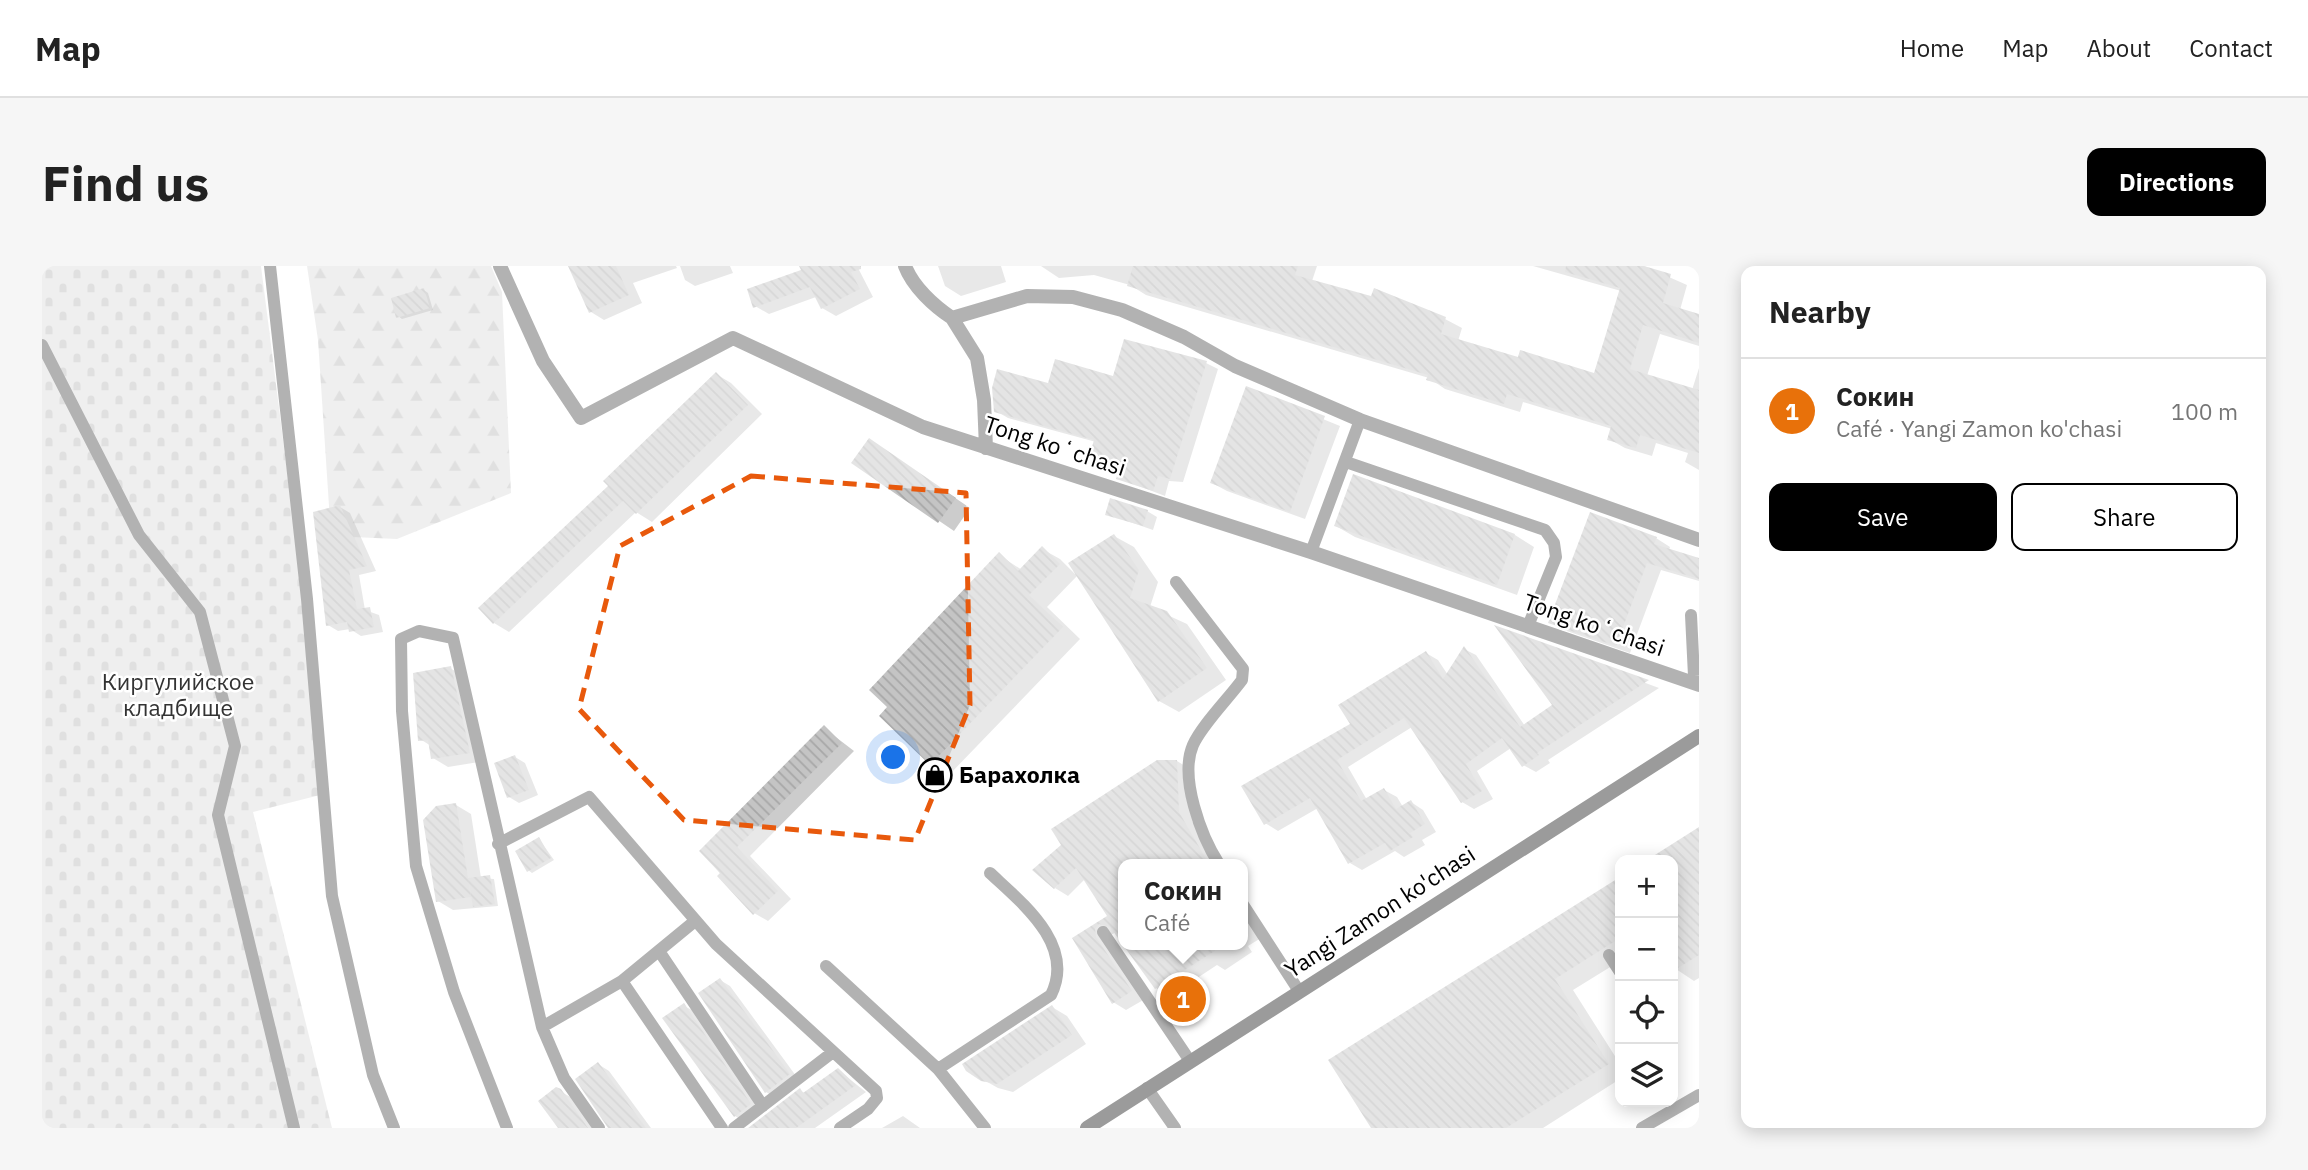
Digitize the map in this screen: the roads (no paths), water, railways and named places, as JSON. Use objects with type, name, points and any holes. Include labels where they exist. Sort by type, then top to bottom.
[{"type":"street","name":"Tong koʻchasi","points":[[500,266],[543,361],[581,418],[733,338],[923,427],[1311,552],[1699,684]]},
{"type":"street","points":[[905,266],[910,278],[939,309],[953,318],[977,358],[984,400],[986,448]]},
{"type":"street","points":[[953,318],[1027,296],[1073,297],[1135,316],[1184,337],[1235,366],[1360,421],[1699,540]]},
{"type":"street","name":"Yangi Zamon ko'chasi","points":[[1087,1128],[1699,736]]},
{"type":"lane","points":[[270,266],[307,599],[332,896],[373,1075],[394,1128]]},
{"type":"lane","points":[[42,345],[139,535],[200,612],[234,746],[218,815],[294,1128]]},
{"type":"lane","points":[[1311,552],[1360,421]]},
{"type":"lane","points":[[1346,462],[1545,530],[1554,543],[1556,557],[1528,626]]},
{"type":"lane","points":[[1176,582],[1243,669],[1242,680],[1193,745],[1189,764],[1187,783],[1217,859]]},
{"type":"lane","points":[[1691,615],[1694,676],[1699,684]]},
{"type":"lane","points":[[508,1128],[454,992],[416,866],[402,710],[401,639],[419,631],[453,638],[542,1027],[564,1078],[600,1128]]},
{"type":"lane","points":[[498,844],[589,797],[695,921],[763,990],[876,1091],[877,1098],[868,1109],[840,1128]]},
{"type":"lane","points":[[938,1069],[1051,995],[1055,988],[1055,956],[1046,931],[1039,920],[990,873]]},
{"type":"lane","points":[[1248,912],[1299,991]]},
{"type":"lane","points":[[542,1027],[622,981],[695,921]]},
{"type":"lane","points":[[1103,932],[1190,1060]]},
{"type":"lane","points":[[659,951],[763,1106]]},
{"type":"lane","points":[[1609,955],[1615,964]]},
{"type":"lane","points":[[826,966],[938,1069],[985,1128]]},
{"type":"lane","points":[[622,981],[722,1128]]},
{"type":"lane","points":[[734,1128],[833,1052]]},
{"type":"lane","points":[[1147,1088],[1175,1128]]},
{"type":"lane","points":[[1642,1128],[1699,1095]]},
{"type":"lane","points":[[1659,1107],[1663,1116]]},
{"type":"place","name":"Барахолка","points":[[935,775]]},
{"type":"place","name":"Сокин","points":[[1183,999]]},
{"type":"park label","name":"Киргулийское кладбище","points":[[178,695]]}]
